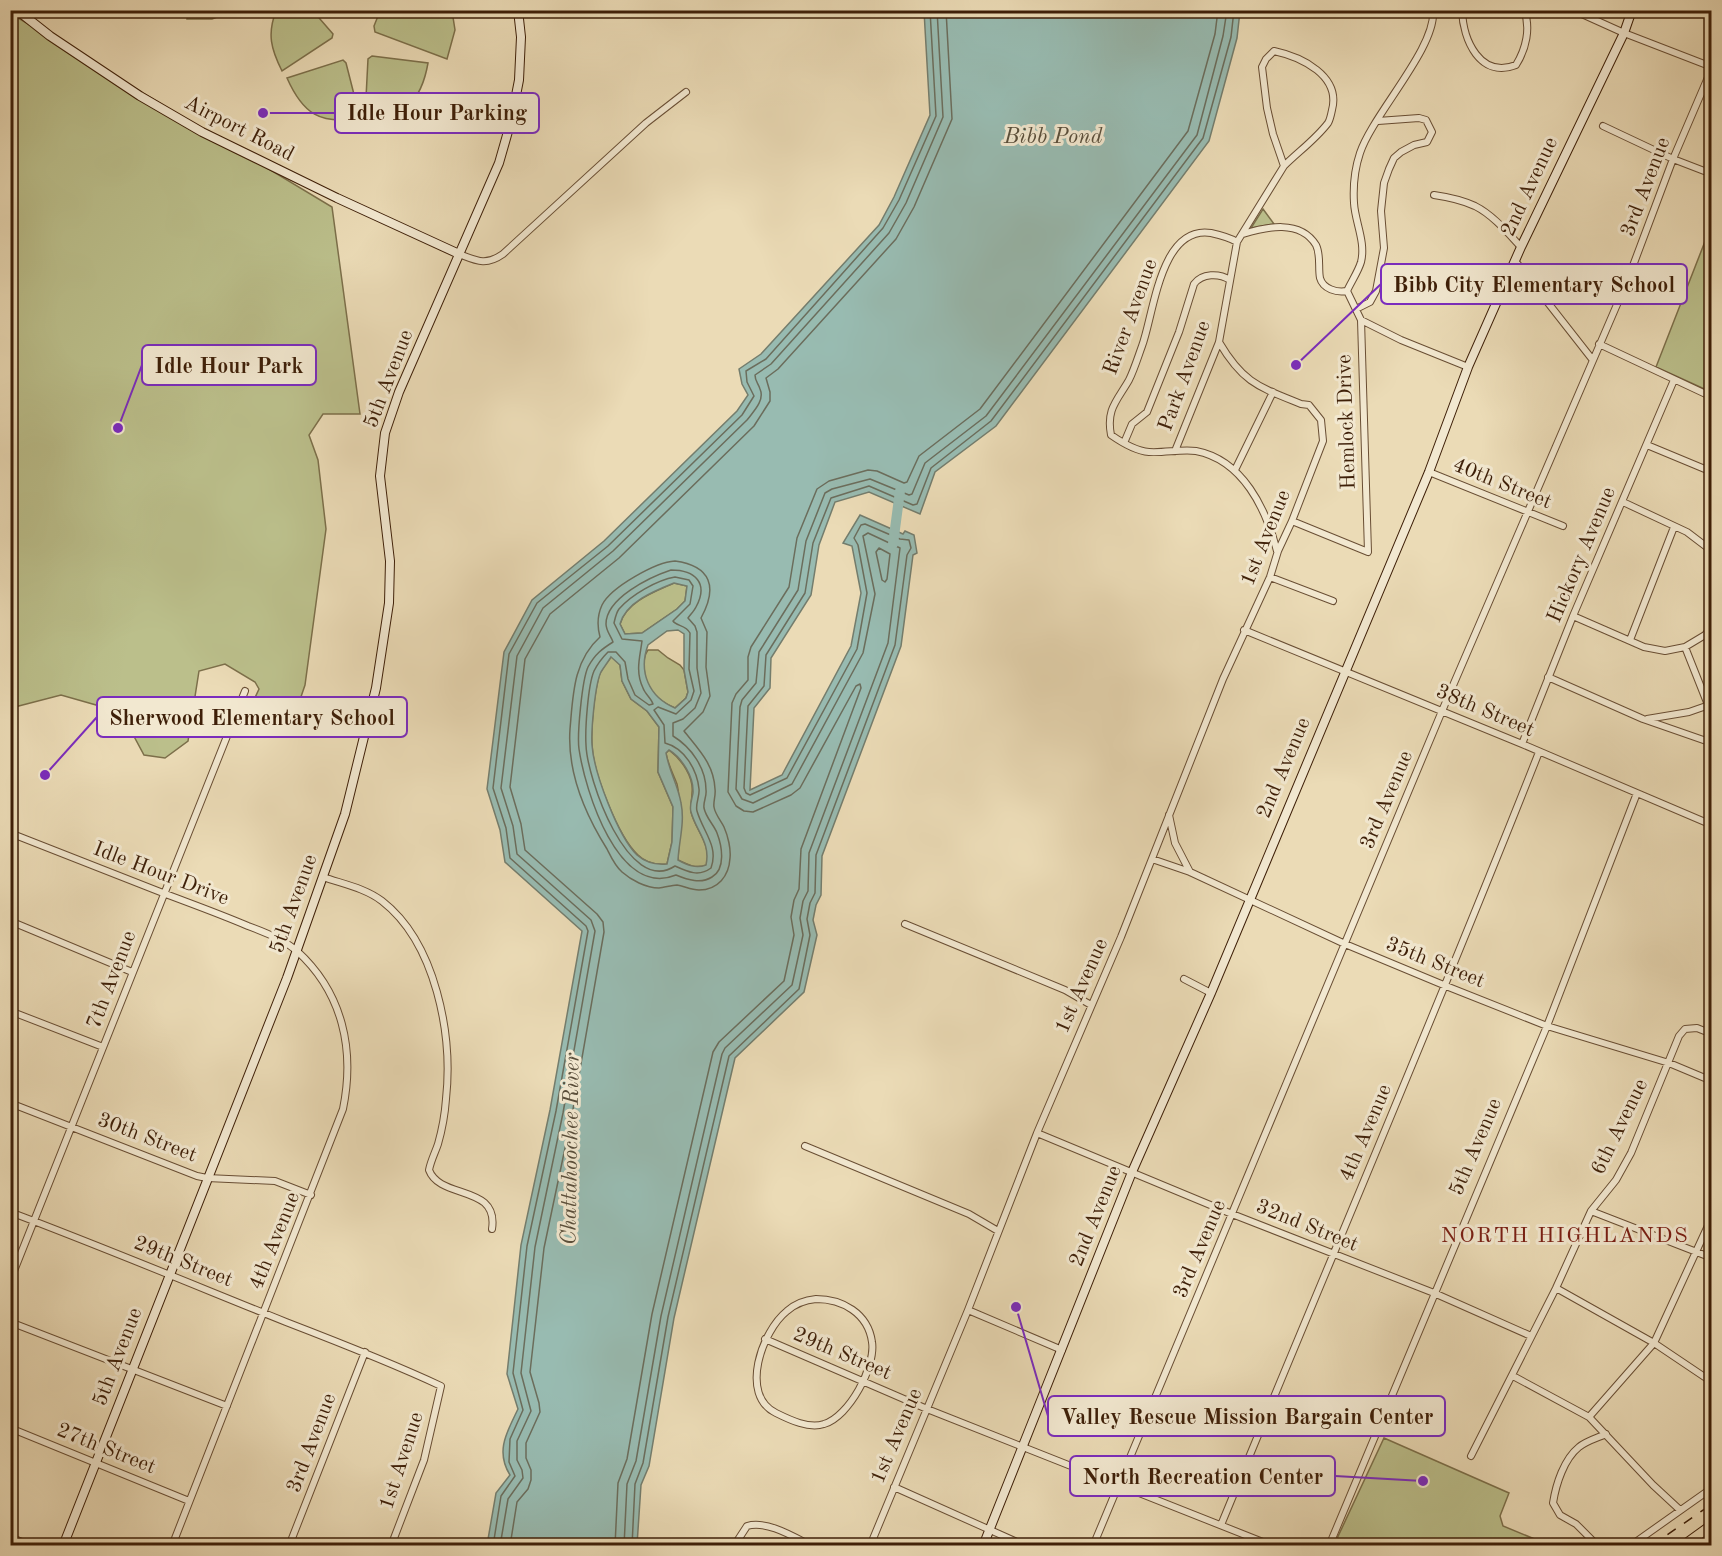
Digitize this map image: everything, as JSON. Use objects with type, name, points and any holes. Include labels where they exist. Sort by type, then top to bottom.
[{"type":"main road","points":[[1683,1545],[1712,1525]]},
{"type":"street","name":"Airport Road","points":[[17,10],[50,36],[140,96],[202,132],[336,198],[459,254]]},
{"type":"street","name":"5th Avenue","points":[[63,1545],[296,951],[345,814],[384,646],[389,603],[390,561],[380,476],[385,433],[399,392],[499,163],[511,122],[519,80],[521,37],[518,10]]},
{"type":"street","points":[[1351,10],[1364,13],[1372,10]]},
{"type":"street","points":[[1242,234],[1269,226],[1289,227],[1304,233],[1316,246],[1321,268],[1320,278],[1325,285],[1338,293],[1347,291],[1361,261],[1361,232],[1354,204],[1355,177],[1360,153],[1419,54],[1431,30],[1432,10]]},
{"type":"street","points":[[1462,10],[1464,31],[1475,53],[1490,65],[1507,68],[1516,65],[1525,47],[1527,33],[1524,10]]},
{"type":"street","points":[[1573,10],[1712,68]]},
{"type":"street","name":"2nd Avenue","points":[[983,1545],[1132,1172],[1210,993],[1428,472],[1468,367],[1521,247],[1624,33],[1632,10]]},
{"type":"street","points":[[1237,242],[1284,166],[1329,122],[1334,104],[1334,90],[1324,75],[1289,54],[1274,51],[1266,58],[1262,68],[1267,108],[1284,166]]},
{"type":"street","name":"3rd Avenue","points":[[1094,1545],[1442,711],[1628,279],[1673,159],[1712,68]]},
{"type":"street","points":[[459,254],[484,262],[493,261],[519,240],[646,123],[686,92]]},
{"type":"street","points":[[1356,309],[1370,302],[1376,291],[1384,248],[1381,211],[1389,169],[1401,152],[1414,145],[1427,142],[1432,132],[1425,120],[1419,118],[1378,121]]},
{"type":"street","points":[[1603,126],[1673,159],[1712,174]]},
{"type":"street","points":[[1434,195],[1477,207],[1521,247]]},
{"type":"street","name":"River Avenue","points":[[1124,442],[1111,435],[1112,405],[1129,379],[1144,343],[1154,298],[1169,257],[1191,236],[1202,232],[1231,238],[1237,242]]},
{"type":"street","name":"Park Avenue","points":[[1175,451],[1219,342],[1237,242]]},
{"type":"street","points":[[1516,262],[1592,359]]},
{"type":"street","points":[[1230,280],[1223,276],[1208,275],[1198,278],[1194,284],[1179,332],[1147,412],[1132,424],[1124,442],[1147,452],[1195,451],[1223,461],[1235,470],[1265,516],[1278,551]]},
{"type":"street","name":"Hemlock Drive","points":[[1292,521],[1368,552],[1361,320],[1347,291]]},
{"type":"street","points":[[1361,320],[1401,340],[1468,367]]},
{"type":"street","points":[[1219,342],[1232,363],[1250,381],[1273,392],[1235,470]]},
{"type":"street","points":[[1599,344],[1712,397]]},
{"type":"street","name":"Hickory Avenue","points":[[1522,744],[1573,616],[1674,380]]},
{"type":"street","name":"1st Avenue","points":[[870,1545],[968,1310],[1037,1133],[1152,859],[1244,630],[1270,577],[1278,551],[1323,441],[1321,420],[1314,409],[1273,392]]},
{"type":"street","points":[[1647,445],[1712,472]]},
{"type":"street","name":"40th Street","points":[[1428,472],[1563,526]]},
{"type":"street","points":[[1623,502],[1687,532],[1712,551]]},
{"type":"street","points":[[1630,640],[1674,527]]},
{"type":"street","points":[[1270,577],[1333,601]]},
{"type":"street","points":[[1573,616],[1644,647],[1665,651],[1684,647],[1705,635],[1712,627]]},
{"type":"street","name":"38th Street","points":[[1244,630],[1712,825]]},
{"type":"street","points":[[1684,647],[1712,715]]},
{"type":"street","points":[[1548,677],[1643,719],[1712,744]]},
{"type":"street","name":"7th Avenue","points":[[10,1281],[245,691]]},
{"type":"street","points":[[1643,719],[1680,714],[1709,706]]},
{"type":"street","name":"4th Avenue","points":[[1221,1525],[1332,1254],[1446,986],[1539,752]]},
{"type":"street","name":"5th Avenue","points":[[1329,1545],[1547,1026],[1637,793]]},
{"type":"street","points":[[1169,814],[1175,843],[1190,872]]},
{"type":"street","name":"Idle Hour Drive","points":[[10,833],[268,934],[296,951]]},
{"type":"street","name":"35th Street","points":[[1152,859],[1190,872],[1345,944],[1446,986],[1547,1026],[1669,1063],[1712,1082]]},
{"type":"street","points":[[323,877],[363,890],[382,901],[398,915],[411,933],[431,975],[446,1035],[448,1078],[443,1121],[429,1170],[431,1176],[449,1187],[476,1197],[484,1203],[492,1214],[492,1229]]},
{"type":"street","points":[[10,921],[132,972]]},
{"type":"street","points":[[905,924],[1065,990],[1091,1005]]},
{"type":"street","name":"4th Avenue","points":[[172,1545],[311,1195],[343,1109],[348,1088],[347,1044],[335,1002],[324,983],[296,951]]},
{"type":"street","points":[[1184,979],[1210,993]]},
{"type":"street","points":[[10,1011],[104,1047]]},
{"type":"street","name":"6th Avenue","points":[[1471,1456],[1556,1288],[1591,1211],[1616,1180],[1631,1153],[1679,1036],[1685,1029],[1697,1028],[1712,1034]]},
{"type":"street","name":"30th Street","points":[[10,1103],[207,1178],[275,1181],[311,1195]]},
{"type":"street","name":"32nd Street","points":[[1037,1133],[1232,1214],[1434,1293],[1531,1336]]},
{"type":"street","points":[[805,1146],[969,1214],[998,1231]]},
{"type":"street","points":[[1591,1211],[1712,1258]]},
{"type":"street","name":"29th Street","points":[[10,1212],[117,1252],[169,1275],[365,1352],[441,1386]]},
{"type":"street","points":[[1589,1417],[1654,1343],[1712,1216]]},
{"type":"street","points":[[1556,1288],[1654,1343],[1712,1382]]},
{"type":"street","points":[[827,1299],[842,1303],[855,1311],[864,1321],[872,1341],[871,1357],[862,1381],[855,1399],[842,1415],[823,1425],[804,1424],[774,1412],[758,1393],[758,1368],[765,1340],[786,1311],[803,1301],[827,1299]]},
{"type":"street","points":[[968,1310],[1062,1350]]},
{"type":"street","points":[[10,1322],[227,1406]]},
{"type":"street","name":"29th Street","points":[[765,1340],[927,1409],[1273,1545]]},
{"type":"street","name":"3rd Avenue","points":[[290,1545],[365,1352]]},
{"type":"street","points":[[1512,1376],[1589,1417],[1653,1485],[1680,1510]]},
{"type":"street","name":"1st Avenue","points":[[391,1545],[424,1461],[441,1386]]},
{"type":"street","name":"27th Street","points":[[10,1428],[189,1501]]},
{"type":"street","points":[[1598,1545],[1576,1524],[1560,1515],[1553,1503],[1555,1487],[1568,1459],[1580,1446],[1606,1434]]},
{"type":"street","points":[[894,1487],[1026,1545]]},
{"type":"street","points":[[1630,1545],[1712,1488]]},
{"type":"street","points":[[734,1545],[747,1526],[754,1524],[765,1525],[808,1544]]},
{"type":"street","points":[[10,1537],[31,1545]]},
{"type":"green space","points":[[188,10],[233,11],[212,19],[187,19]]},
{"type":"green space","points":[[276,11],[313,11],[333,34],[332,38],[282,71],[275,56],[271,34]]},
{"type":"green space","points":[[380,11],[452,11],[455,30],[447,59],[375,32],[374,26]]},
{"type":"green space","points":[[10,13],[332,207],[360,414],[323,414],[309,435],[318,460],[326,529],[305,685],[291,726],[270,724],[247,715],[259,689],[255,682],[225,664],[199,671],[188,741],[165,758],[144,755],[130,729],[96,705],[61,695],[11,708]]},
{"type":"green space","points":[[372,56],[428,63],[421,88],[409,104],[391,113],[365,117],[368,59]]},
{"type":"green space","points":[[343,60],[346,63],[360,118],[334,120],[314,114],[300,100],[287,78]]},
{"type":"green space","points":[[1263,209],[1274,224],[1251,228]]},
{"type":"green space","points":[[1711,226],[1712,392],[1656,367]]},
{"type":"green space","points":[[674,583],[687,586],[685,601],[642,633],[625,634],[620,624],[628,610],[642,599]]},
{"type":"green space","points":[[648,650],[658,650],[684,670],[688,692],[686,698],[675,708],[658,698],[647,682],[644,663]]},
{"type":"green space","points":[[612,656],[620,665],[622,681],[631,699],[647,711],[659,727],[658,772],[673,807],[672,842],[667,864],[648,862],[630,846],[608,803],[593,757],[592,729],[597,684],[600,673]]},
{"type":"green space","points":[[669,750],[683,764],[691,781],[691,812],[707,850],[707,865],[689,865],[678,860],[679,800],[677,784],[666,753]]},
{"type":"green space","points":[[1384,1438],[1509,1493],[1500,1516],[1503,1526],[1549,1545],[1334,1545]]},
{"type":"water","points":[[924,11],[1240,11],[1237,38],[1209,141],[996,426],[935,472],[920,514],[869,492],[835,502],[819,545],[811,595],[771,658],[770,688],[754,708],[750,790],[782,775],[851,646],[861,593],[852,546],[843,543],[860,515],[903,534],[905,531],[914,535],[917,553],[913,555],[901,646],[822,856],[821,895],[813,920],[817,935],[804,992],[735,1058],[674,1318],[649,1466],[641,1485],[637,1545],[487,1545],[496,1493],[510,1475],[503,1458],[503,1450],[504,1442],[518,1409],[507,1374],[521,1245],[550,1110],[582,931],[505,862],[500,830],[487,789],[504,652],[532,600],[604,541],[737,411],[748,395],[742,384],[739,369],[761,354],[879,225],[894,197],[930,115]],"holes":[[[674,583],[687,586],[685,601],[677,609],[642,633],[625,634],[620,624],[623,616],[634,603]],[[678,630],[684,634],[684,670],[688,692],[686,698],[675,708],[658,697],[652,690],[644,665],[648,645],[667,631]],[[611,657],[620,665],[622,681],[631,699],[647,711],[659,727],[658,772],[673,807],[672,842],[667,864],[648,862],[637,855],[622,834],[608,803],[597,771],[592,745],[594,708],[601,672]],[[669,750],[678,758],[692,781],[693,793],[690,810],[705,844],[706,865],[692,866],[678,860],[682,810],[680,796],[666,753]]]},
{"type":"waterway","points":[[893,544],[900,491]]},
{"type":"railway","points":[[1651,1546],[1712,1504]]},
{"type":"place","name":"Idle Hour Parking","points":[[263,113]]},
{"type":"place","name":"Bibb City Elementary School","points":[[1296,365]]},
{"type":"place","name":"Idle Hour Park","points":[[118,428]]},
{"type":"place","name":"Sherwood Elementary School","points":[[45,775]]},
{"type":"place","name":"Valley Rescue Mission Bargain Center","points":[[1016,1307]]},
{"type":"place","name":"North Recreation Center","points":[[1423,1481]]},
{"type":"district","name":"NORTH HIGHLANDS","points":[[1565,1236]]},
{"type":"water label","name":"Bibb Pond","points":[[1053,137]]},
{"type":"water label","name":"Chattahoochee River","points":[[571,1149]]}]
